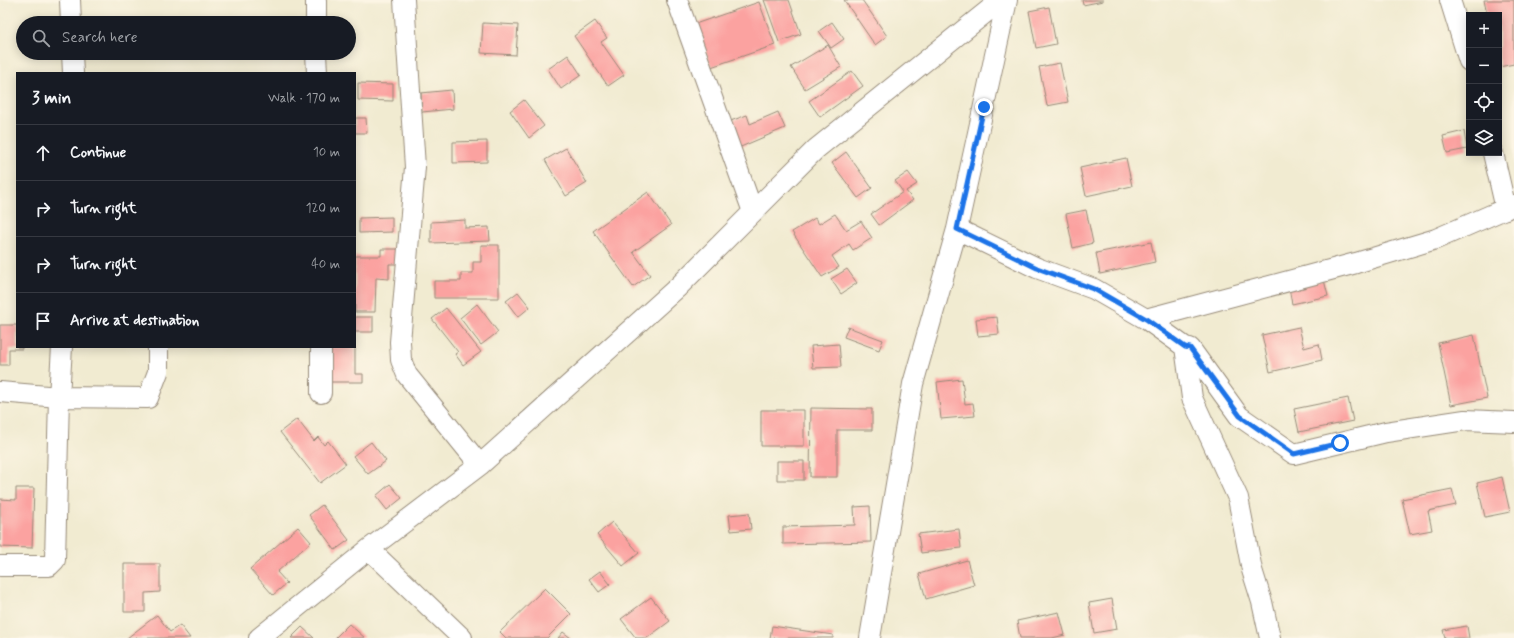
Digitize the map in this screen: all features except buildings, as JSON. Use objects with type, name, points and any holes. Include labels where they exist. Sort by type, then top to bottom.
[{"type":"street","points":[[70,0],[71,16]]},
{"type":"street","points":[[316,0],[316,16]]},
{"type":"street","points":[[404,0],[414,167],[400,342],[401,360],[407,375],[480,465]]},
{"type":"street","points":[[676,0],[753,212]]},
{"type":"street","points":[[259,638],[369,549],[480,465],[678,287],[816,149],[995,5],[998,0]]},
{"type":"street","points":[[870,638],[913,384],[957,229],[1007,0]]},
{"type":"street","points":[[1450,0],[1466,52]]},
{"type":"street","points":[[72,60],[73,72]]},
{"type":"street","points":[[316,60],[317,72]]},
{"type":"street","points":[[1146,319],[1356,263],[1421,243],[1510,207],[1494,156]]},
{"type":"street","points":[[957,229],[1037,268],[1094,289],[1146,319],[1185,347],[1190,348],[1240,416],[1294,454],[1386,432],[1465,420],[1514,422]]},
{"type":"street","points":[[1185,347],[1192,398],[1238,498],[1252,570],[1262,602],[1270,638]]},
{"type":"street","points":[[0,566],[49,566],[54,560],[62,348]]},
{"type":"street","points":[[0,392],[59,397],[148,398],[158,372],[158,348]]},
{"type":"street","points":[[321,348],[321,393]]},
{"type":"street","points":[[369,549],[462,638]]},
{"type":"route","points":[[984,107],[957,229],[1037,268],[1094,289],[1146,319],[1185,347],[1190,348],[1240,416],[1294,454],[1340,443]]}]
